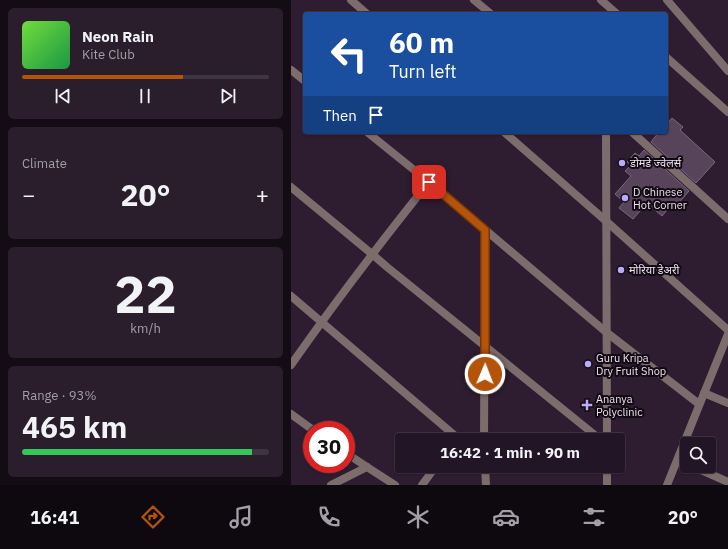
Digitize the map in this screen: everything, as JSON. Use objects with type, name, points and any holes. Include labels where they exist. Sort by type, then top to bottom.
[{"type":"street","points":[[351,0],[365,12]]},
{"type":"street","points":[[474,0],[489,12]]},
{"type":"street","points":[[601,0],[614,12]]},
{"type":"street","points":[[613,0],[615,12]]},
{"type":"street","points":[[667,0],[728,71]]},
{"type":"street","points":[[668,59],[728,112]]},
{"type":"street","points":[[291,70],[303,79]]},
{"type":"street","points":[[369,134],[429,182],[606,332],[699,404]]},
{"type":"street","points":[[506,134],[728,330]]},
{"type":"street","points":[[606,134],[607,433]]},
{"type":"street","points":[[634,134],[728,219]]},
{"type":"street","points":[[291,365],[372,254],[429,182]]},
{"type":"street","points":[[291,187],[393,272],[592,433]]},
{"type":"street","points":[[484,433],[485,230]]},
{"type":"street","points":[[291,296],[451,433]]},
{"type":"street","points":[[667,485],[728,334]]},
{"type":"street","points":[[704,393],[728,403]]},
{"type":"street","points":[[291,414],[303,423]]},
{"type":"street","points":[[355,459],[395,485]]},
{"type":"street","points":[[331,485],[367,468]]},
{"type":"street","points":[[422,485],[431,473]]},
{"type":"street","points":[[485,473],[485,485]]},
{"type":"street","points":[[607,473],[607,485]]},
{"type":"street","points":[[708,473],[728,482]]},
{"type":"building","points":[[672,118],[683,127],[680,130],[715,162],[696,183],[651,142],[657,134],[668,134],[668,123]]},
{"type":"building","points":[[644,150],[689,191],[677,205],[674,202],[662,216],[647,203],[633,219],[619,208],[624,202],[615,194],[631,176],[625,171],[631,165],[627,162],[635,153],[639,156]]},
{"type":"place","name":"डोमडे ज्वेलर्स","points":[[622,163]]},
{"type":"place","name":"D Chinese Hot Corner","points":[[625,198]]},
{"type":"place","name":"मोरिया डेअरी","points":[[621,270]]},
{"type":"place","name":"Guru Kripa Dry Fruit Shop","points":[[588,364]]},
{"type":"place","name":"Ananya Polyclinic","points":[[587,405]]},
{"type":"route","points":[[429,182],[485,230],[485,374]]}]
